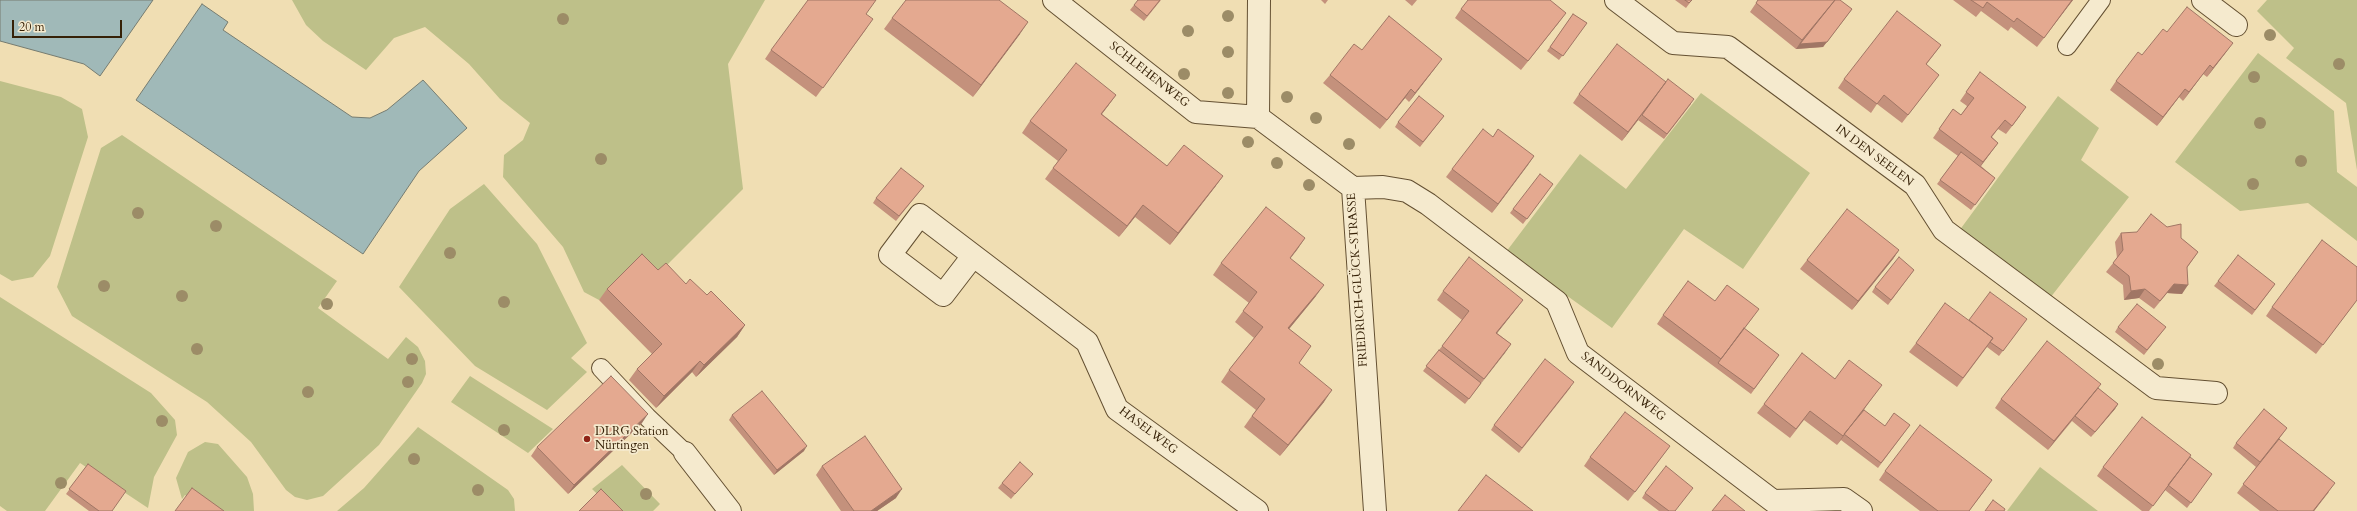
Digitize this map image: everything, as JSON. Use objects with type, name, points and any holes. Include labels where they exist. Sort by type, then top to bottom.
[{"type":"street","name":"SCHLEHENWEG","points":[[1054,0],[1196,112],[1258,117]]},
{"type":"street","points":[[1258,117],[1259,0]]},
{"type":"street","name":"IN DEN SEELEN","points":[[1616,0],[1673,43],[1728,47],[1915,185],[1944,230],[2156,388],[2216,393]]},
{"type":"street","points":[[2203,0],[2236,25]]},
{"type":"street","name":"FRIEDRICH-GLÜCK-STRASSE","points":[[1258,117],[1352,188],[1375,511]]},
{"type":"street","name":"SANDDORNWEG","points":[[1352,188],[1383,187],[1407,191],[1428,204],[1557,302],[1578,353],[1773,501],[1844,499],[1861,511]]},
{"type":"street","name":"HASELWEG","points":[[973,256],[1087,342],[1117,409],[1257,511]]},
{"type":"street","points":[[686,453],[730,511]]},
{"type":"lane","points":[[2067,46],[2101,0]]},
{"type":"lane","points":[[601,368],[647,417],[686,453]]},
{"type":"green space","points":[[292,0],[765,0],[728,64],[743,189],[650,282],[634,266],[599,300],[584,292],[563,247],[503,177],[504,155],[523,140],[530,123],[500,99],[469,64],[425,27],[394,38],[366,70],[323,41],[306,25]]},
{"type":"green space","points":[[2267,0],[2357,0],[2357,170],[2346,103],[2286,58],[2294,48],[2257,11]]},
{"type":"green space","points":[[2258,53],[2334,111],[2337,172],[2357,187],[2357,241],[2308,203],[2240,211],[2175,162]]},
{"type":"green space","points":[[0,81],[61,97],[82,109],[88,137],[50,256],[33,277],[12,281],[0,274]]},
{"type":"green space","points":[[1701,93],[1810,173],[1743,269],[1684,229],[1612,328],[1506,252],[1580,154],[1626,189]]},
{"type":"green space","points":[[2058,96],[2099,128],[2081,160],[2129,197],[2050,298],[1959,231]]},
{"type":"green space","points":[[122,135],[337,281],[318,308],[388,359],[406,337],[418,347],[425,361],[426,374],[422,383],[379,445],[323,496],[307,500],[295,497],[286,490],[251,442],[207,402],[72,316],[57,287],[101,148]]},
{"type":"green space","points":[[484,184],[537,244],[587,343],[571,358],[587,372],[547,410],[475,366],[399,287],[450,209]]},
{"type":"green space","points":[[0,297],[151,393],[175,420],[177,435],[154,477],[148,508],[80,463],[45,511],[7,511],[0,506]]},
{"type":"green space","points":[[470,376],[553,429],[528,453],[451,402]]},
{"type":"green space","points":[[418,427],[508,490],[514,499],[515,511],[337,511],[364,488]]},
{"type":"green space","points":[[205,442],[218,444],[247,477],[253,494],[254,511],[207,511],[185,495],[182,499],[176,478],[188,452]]},
{"type":"green space","points":[[622,465],[660,504],[653,511],[615,511],[592,489]]},
{"type":"green space","points":[[2040,467],[2098,511],[2007,511]]},
{"type":"water","points":[[0,0],[153,0],[100,76],[84,64],[0,41]]},
{"type":"water","points":[[202,4],[228,22],[223,30],[352,117],[370,118],[387,110],[423,80],[467,128],[419,171],[363,254],[136,100]]},
{"type":"building","points":[[808,0],[876,0],[866,14],[873,19],[823,88],[771,50]]},
{"type":"building","points":[[906,0],[999,0],[1028,22],[981,85],[892,18]]},
{"type":"building","points":[[1138,0],[1160,0],[1147,16],[1134,5]]},
{"type":"building","points":[[1468,0],[1550,0],[1566,13],[1528,61],[1461,9]]},
{"type":"building","points":[[1685,0],[1692,0],[1689,3]]},
{"type":"building","points":[[1758,0],[1835,0],[1802,40],[1756,3]]},
{"type":"building","points":[[1835,0],[1840,0],[1852,9],[1827,42],[1800,44]]},
{"type":"building","points":[[1971,0],[2072,0],[2044,38],[2017,18],[2014,22],[1987,2],[1983,8]]},
{"type":"building","points":[[2187,7],[2233,43],[2213,68],[2210,65],[2189,92],[2185,89],[2163,117],[2116,81],[2138,52],[2142,55],[2163,29],[2167,32]]},
{"type":"building","points":[[1897,11],[1941,45],[1926,64],[1939,75],[1908,115],[1884,95],[1877,104],[1844,79]]},
{"type":"building","points":[[1573,14],[1587,23],[1563,56],[1550,47]]},
{"type":"building","points":[[1389,16],[1442,59],[1415,93],[1411,89],[1387,120],[1330,75],[1354,44],[1362,50]]},
{"type":"building","points":[[1617,44],[1666,82],[1628,132],[1579,94]]},
{"type":"building","points":[[1076,63],[1116,95],[1101,114],[1167,166],[1184,145],[1223,176],[1178,233],[1143,205],[1127,226],[1053,168],[1067,150],[1030,121]]},
{"type":"building","points":[[1980,72],[2026,107],[2012,126],[2005,120],[1991,137],[1998,143],[1983,162],[1939,129],[1953,109],[1961,115],[1974,98],[1966,92]]},
{"type":"building","points":[[1668,79],[1694,99],[1667,134],[1642,115]]},
{"type":"building","points":[[1419,96],[1444,116],[1423,142],[1398,122]]},
{"type":"building","points":[[1483,129],[1493,137],[1498,129],[1534,156],[1498,204],[1452,169]]},
{"type":"building","points":[[1961,152],[1995,178],[1975,205],[1940,180]]},
{"type":"building","points":[[901,168],[924,186],[899,216],[876,198]]},
{"type":"building","points":[[1540,174],[1553,184],[1527,219],[1513,209]]},
{"type":"building","points":[[1266,207],[1305,238],[1290,258],[1324,285],[1288,328],[1311,346],[1299,363],[1332,390],[1288,445],[1252,416],[1265,399],[1229,370],[1263,327],[1243,311],[1257,292],[1221,263]]},
{"type":"building","points":[[1847,209],[1899,250],[1858,301],[1807,260]]},
{"type":"building","points":[[2151,214],[2167,227],[2181,224],[2181,238],[2198,252],[2187,267],[2188,285],[2174,284],[2160,301],[2145,289],[2131,291],[2129,276],[2113,263],[2123,250],[2121,233],[2137,232]]},
{"type":"building","points":[[2322,240],[2357,267],[2357,300],[2323,345],[2272,307]]},
{"type":"building","points":[[642,254],[658,270],[666,263],[686,284],[690,279],[707,295],[711,291],[745,325],[704,365],[700,361],[664,396],[637,369],[662,344],[607,289]]},
{"type":"building","points":[[2238,255],[2275,284],[2255,310],[2218,281]]},
{"type":"building","points":[[1469,257],[1523,300],[1496,333],[1511,344],[1484,379],[1442,346],[1469,311],[1443,291]]},
{"type":"building","points":[[1899,257],[1914,270],[1891,300],[1875,287]]},
{"type":"building","points":[[1688,281],[1715,301],[1727,285],[1759,309],[1721,359],[1663,315]]},
{"type":"building","points":[[1990,292],[2027,319],[2003,351],[1990,342],[1993,338],[1969,320]]},
{"type":"building","points":[[1945,303],[1993,338],[1963,378],[1916,343]]},
{"type":"building","points":[[2137,304],[2166,327],[2147,350],[2118,327]]},
{"type":"building","points":[[1744,328],[1779,355],[1754,389],[1718,363]]},
{"type":"building","points":[[2047,341],[2101,384],[2054,441],[2001,399]]},
{"type":"building","points":[[1439,350],[1481,383],[1469,399],[1426,366]]},
{"type":"building","points":[[1802,353],[1835,379],[1849,360],[1882,385],[1843,436],[1810,411],[1796,429],[1764,404]]},
{"type":"building","points":[[1545,359],[1574,382],[1522,448],[1494,425]]},
{"type":"building","name":"DLRG Station Nürtingen","points":[[611,376],[648,414],[574,485],[537,447]]},
{"type":"building","points":[[2098,388],[2118,404],[2095,432],[2075,416]]},
{"type":"building","points":[[762,391],[807,446],[777,470],[732,415]]},
{"type":"building","points":[[2264,409],[2287,428],[2260,462],[2236,443]]},
{"type":"building","points":[[1864,410],[1885,426],[1894,413],[1910,425],[1881,463],[1844,434]]},
{"type":"building","points":[[1625,412],[1670,446],[1635,492],[1590,457]]},
{"type":"building","points":[[2142,417],[2191,455],[2153,506],[2103,467]]},
{"type":"building","points":[[1920,425],[1992,480],[1969,511],[1938,511],[1885,471]]},
{"type":"building","points":[[865,436],[902,489],[871,511],[854,511],[822,466]]},
{"type":"building","points":[[2279,439],[2335,483],[2313,511],[2278,511],[2243,484]]},
{"type":"building","points":[[2190,457],[2212,474],[2191,503],[2168,485]]},
{"type":"building","points":[[1020,462],[1033,474],[1015,494],[1002,483]]},
{"type":"building","points":[[88,464],[126,491],[112,511],[99,511],[69,489]]},
{"type":"building","points":[[1666,466],[1693,488],[1675,511],[1669,511],[1645,493]]},
{"type":"building","points":[[1486,475],[1533,511],[1458,511]]},
{"type":"building","points":[[192,488],[224,511],[175,511]]},
{"type":"building","points":[[601,489],[623,511],[579,511]]},
{"type":"building","points":[[1725,495],[1745,511],[1712,511]]},
{"type":"building","points":[[1993,500],[2005,509],[2004,511],[1985,511]]},
{"type":"place","name":"DLRG Station Nürtingen","points":[[587,439]]}]
